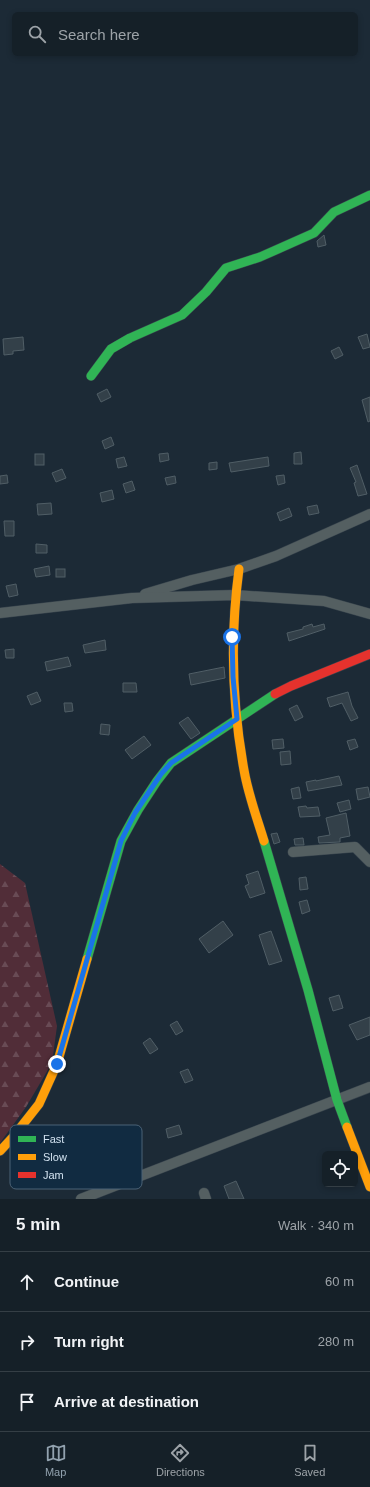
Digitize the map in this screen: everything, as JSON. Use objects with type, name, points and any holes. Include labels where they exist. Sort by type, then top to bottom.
[{"type":"street","points":[[91,376],[110,349],[130,338],[182,315],[206,292],[226,268],[260,257],[314,233],[334,212],[370,196]]},
{"type":"street","points":[[132,598],[192,580],[239,569],[276,556],[370,514]]},
{"type":"street","points":[[239,569],[235,595],[232,637],[233,677],[239,742],[244,772],[308,990],[337,1100],[370,1187]]},
{"type":"street","points":[[0,613],[132,598],[235,595],[324,601],[370,614]]},
{"type":"street","points":[[22,1125],[39,1104],[57,1064],[121,841],[135,813],[161,774],[171,763],[268,698],[285,689],[370,654]]},
{"type":"street","points":[[293,852],[354,847],[370,862]]},
{"type":"street","points":[[142,1175],[370,1087]]},
{"type":"street","points":[[0,1151],[10,1140]]},
{"type":"street","points":[[81,1199],[107,1189]]},
{"type":"green space","points":[[0,864],[25,883],[57,1026],[52,1063],[26,1107],[13,1125],[10,1125],[10,1129],[0,1143]]},
{"type":"building","points":[[324,235],[326,245],[318,247],[317,241]]},
{"type":"building","points":[[367,334],[370,347],[363,349],[358,337]]},
{"type":"building","points":[[23,337],[24,350],[13,351],[13,354],[4,355],[3,339]]},
{"type":"building","points":[[339,347],[343,355],[335,359],[331,351]]},
{"type":"building","points":[[107,389],[111,397],[101,402],[97,394]]},
{"type":"building","points":[[370,397],[370,421],[368,422],[362,400]]},
{"type":"building","points":[[111,437],[114,445],[105,449],[102,441]]},
{"type":"building","points":[[301,452],[302,464],[294,464],[294,453]]},
{"type":"building","points":[[168,453],[169,460],[160,462],[159,454]]},
{"type":"building","points":[[35,454],[44,454],[44,465],[35,465]]},
{"type":"building","points":[[124,457],[127,466],[118,468],[116,459]]},
{"type":"building","points":[[268,457],[269,466],[231,472],[229,463]]},
{"type":"building","points":[[217,462],[217,469],[209,470],[209,463]]},
{"type":"building","points":[[357,465],[367,494],[358,496],[354,483],[356,482],[350,468]]},
{"type":"building","points":[[62,469],[66,478],[56,482],[52,473]]},
{"type":"building","points":[[7,475],[8,483],[0,484],[0,476]]},
{"type":"building","points":[[284,475],[285,483],[278,485],[276,476]]},
{"type":"building","points":[[175,476],[176,483],[167,485],[165,478]]},
{"type":"building","points":[[132,481],[135,490],[126,493],[123,484]]},
{"type":"building","points":[[112,490],[114,499],[102,502],[100,493]]},
{"type":"building","points":[[51,503],[52,514],[38,515],[37,504]]},
{"type":"building","points":[[317,505],[319,513],[309,515],[307,507]]},
{"type":"building","points":[[289,508],[292,516],[280,521],[277,513]]},
{"type":"building","points":[[4,521],[14,521],[14,536],[5,536]]},
{"type":"building","points":[[36,544],[47,545],[47,553],[36,553]]},
{"type":"building","points":[[49,566],[50,575],[36,577],[34,569]]},
{"type":"building","points":[[56,569],[65,569],[65,577],[56,577]]},
{"type":"building","points":[[16,584],[18,595],[9,597],[6,586]]},
{"type":"building","points":[[312,624],[313,627],[324,624],[325,629],[289,641],[287,633],[303,629],[303,627]]},
{"type":"building","points":[[105,640],[106,650],[85,653],[83,645]]},
{"type":"building","points":[[14,649],[14,658],[6,658],[5,650]]},
{"type":"building","points":[[68,657],[71,666],[47,671],[45,662]]},
{"type":"building","points":[[224,667],[225,678],[191,685],[189,674]]},
{"type":"building","points":[[123,683],[136,683],[137,692],[123,692]]},
{"type":"building","points":[[37,692],[41,701],[31,705],[27,696]]},
{"type":"building","points":[[348,692],[352,706],[358,718],[351,721],[342,703],[330,707],[327,698]]},
{"type":"building","points":[[64,703],[72,703],[73,711],[65,712]]},
{"type":"building","points":[[297,705],[303,717],[295,721],[289,709]]},
{"type":"building","points":[[188,717],[200,733],[191,739],[179,723]]},
{"type":"building","points":[[101,724],[110,725],[109,735],[100,734]]},
{"type":"building","points":[[144,736],[151,745],[132,759],[125,750]]},
{"type":"building","points":[[283,739],[284,748],[273,749],[272,740]]},
{"type":"building","points":[[355,739],[358,747],[350,750],[347,741]]},
{"type":"building","points":[[290,751],[291,764],[281,765],[280,752]]},
{"type":"building","points":[[339,776],[342,785],[308,791],[306,782]]},
{"type":"building","points":[[299,787],[301,798],[293,799],[291,789]]},
{"type":"building","points":[[368,787],[370,797],[358,800],[356,789]]},
{"type":"building","points":[[349,800],[351,809],[340,812],[337,803]]},
{"type":"building","points":[[306,806],[307,808],[318,807],[320,816],[300,817],[298,807]]},
{"type":"building","points":[[346,813],[350,836],[340,838],[340,842],[319,843],[318,837],[330,835],[326,818]]},
{"type":"building","points":[[277,833],[280,842],[274,844],[271,834]]},
{"type":"building","points":[[303,838],[304,845],[295,845],[294,839]]},
{"type":"building","points":[[258,871],[265,893],[250,898],[245,886],[249,884],[246,875]]},
{"type":"building","points":[[306,877],[308,889],[300,890],[299,878]]},
{"type":"building","points":[[307,900],[310,911],[302,914],[299,902]]},
{"type":"building","points":[[223,921],[233,935],[209,953],[199,939]]},
{"type":"building","points":[[271,931],[282,961],[269,965],[259,935]]},
{"type":"building","points":[[339,995],[343,1008],[333,1011],[329,998]]},
{"type":"building","points":[[370,1017],[370,1035],[357,1040],[349,1025]]},
{"type":"building","points":[[177,1021],[183,1031],[176,1035],[170,1025]]},
{"type":"building","points":[[150,1038],[158,1049],[150,1054],[143,1043]]},
{"type":"building","points":[[188,1069],[193,1080],[185,1083],[180,1072]]},
{"type":"building","points":[[179,1125],[182,1134],[168,1138],[166,1129]]},
{"type":"building","points":[[236,1181],[244,1199],[229,1199],[224,1186]]},
{"type":"traffic: fast","points":[[91,376],[111,349],[130,338],[182,315],[206,292],[226,268],[260,257],[314,233],[334,212],[370,195]]},
{"type":"traffic: fast","points":[[87,959],[121,841],[138,810],[157,781],[171,763],[275,694]]},
{"type":"traffic: fast","points":[[264,841],[308,990],[337,1100],[347,1127]]},
{"type":"traffic: slow","points":[[239,569],[233,645],[237,720],[240,745],[250,797],[264,841]]},
{"type":"traffic: slow","points":[[22,1125],[39,1104],[57,1064],[87,959]]},
{"type":"traffic: slow","points":[[347,1127],[370,1187]]},
{"type":"traffic: slow","points":[[0,1151],[10,1140]]},
{"type":"traffic: jam","points":[[275,694],[370,654]]},
{"type":"route","points":[[57,1064],[121,841],[135,813],[161,774],[171,763],[237,719],[233,677],[232,637]]}]
